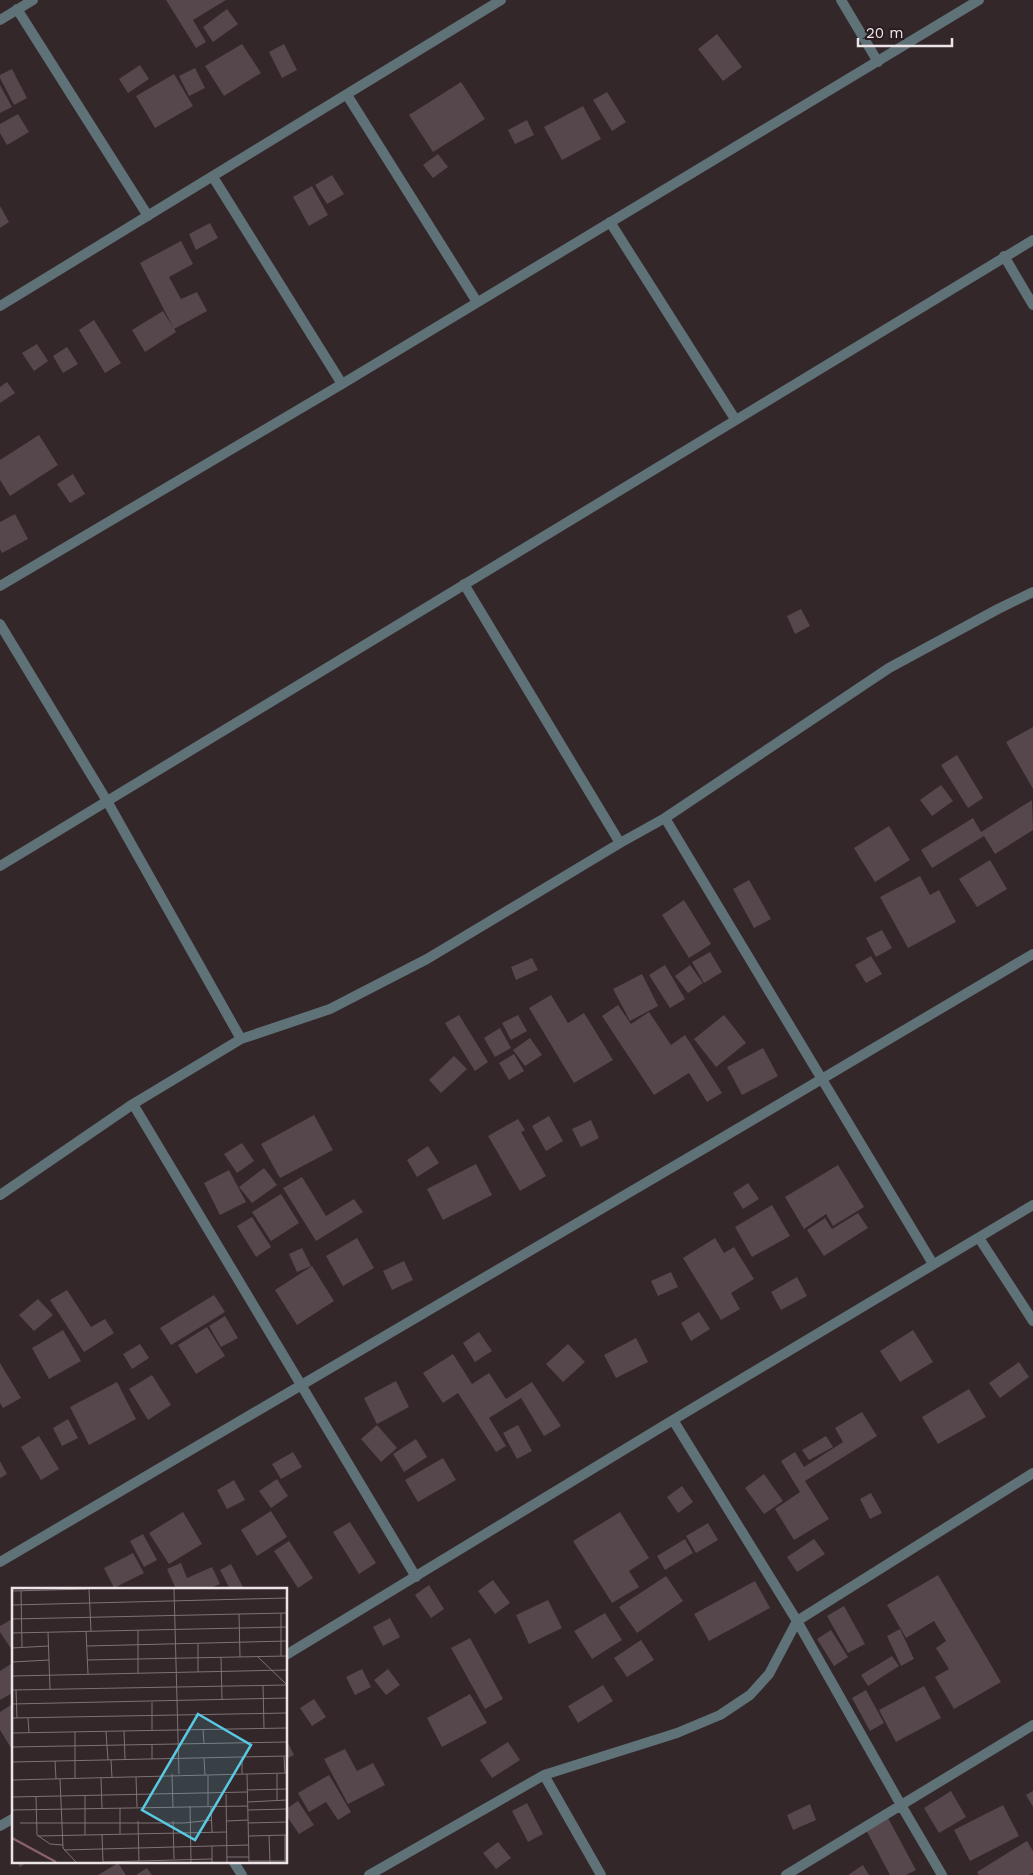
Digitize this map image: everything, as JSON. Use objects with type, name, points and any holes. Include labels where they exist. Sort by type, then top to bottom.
[{"type":"street","points":[[0,20],[33,0]]},
{"type":"street","points":[[0,306],[501,0]]},
{"type":"street","points":[[841,0],[878,62]]},
{"type":"street","points":[[0,586],[342,384],[980,0]]},
{"type":"street","points":[[17,9],[148,216]]},
{"type":"street","points":[[347,95],[477,302]]},
{"type":"street","points":[[213,176],[342,384]]},
{"type":"street","points":[[610,222],[735,419]]},
{"type":"street","points":[[0,866],[1033,240]]},
{"type":"street","points":[[1004,256],[1033,305]]},
{"type":"street","points":[[464,584],[620,843]]},
{"type":"street","points":[[0,1196],[133,1104],[241,1038],[330,1009],[435,954],[665,818],[889,668],[1033,592]]},
{"type":"street","points":[[0,624],[107,801],[241,1038]]},
{"type":"street","points":[[665,818],[933,1264]]},
{"type":"street","points":[[0,1562],[301,1383],[823,1079],[1033,954]]},
{"type":"street","points":[[133,1104],[416,1577]]},
{"type":"street","points":[[288,1654],[673,1420],[1033,1205]]},
{"type":"street","points":[[979,1238],[1033,1321]]},
{"type":"street","points":[[673,1420],[797,1621],[942,1875]]},
{"type":"street","points":[[369,1875],[544,1775],[677,1733],[720,1715],[750,1695],[769,1674],[797,1621],[1033,1474]]},
{"type":"street","points":[[786,1875],[1033,1725]]},
{"type":"street","points":[[544,1775],[602,1875]]},
{"type":"street","points":[[0,1826],[12,1819]]},
{"type":"street","points":[[234,1862],[242,1875]]},
{"type":"building","points":[[166,0],[226,0],[193,20],[206,42],[196,48]]},
{"type":"building","points":[[227,9],[238,24],[213,42],[203,27]]},
{"type":"building","points":[[717,34],[742,67],[723,81],[698,49]]},
{"type":"building","points":[[242,44],[261,73],[224,96],[205,66]]},
{"type":"building","points":[[284,44],[297,70],[282,78],[269,52]]},
{"type":"building","points":[[140,65],[149,79],[128,93],[119,79]]},
{"type":"building","points":[[195,68],[205,88],[189,96],[179,76]]},
{"type":"building","points":[[12,69],[27,98],[14,105],[0,78],[0,75]]},
{"type":"building","points":[[174,74],[193,106],[155,128],[136,96]]},
{"type":"building","points":[[461,82],[485,119],[433,152],[409,115]]},
{"type":"building","points":[[0,85],[12,107],[0,113]]},
{"type":"building","points":[[607,92],[626,122],[612,131],[593,100]]},
{"type":"building","points":[[583,106],[601,139],[562,160],[544,127]]},
{"type":"building","points":[[18,114],[29,132],[7,145],[0,133],[0,124]]},
{"type":"building","points":[[527,120],[534,135],[515,144],[508,130]]},
{"type":"building","points":[[438,154],[448,167],[433,178],[423,165]]},
{"type":"building","points":[[332,175],[344,194],[327,204],[315,185]]},
{"type":"building","points":[[312,186],[328,215],[309,226],[293,197]]},
{"type":"building","points":[[0,206],[9,222],[0,228]]},
{"type":"building","points":[[210,223],[218,238],[196,250],[189,234]]},
{"type":"building","points":[[181,241],[193,264],[169,277],[181,299],[197,292],[207,311],[174,329],[140,263]]},
{"type":"building","points":[[163,311],[176,332],[145,352],[132,330]]},
{"type":"building","points":[[94,320],[121,363],[105,373],[79,330]]},
{"type":"building","points":[[37,344],[48,361],[34,371],[22,353]]},
{"type":"building","points":[[67,347],[78,364],[63,373],[53,356]]},
{"type":"building","points":[[7,382],[15,393],[0,403],[0,387]]},
{"type":"building","points":[[39,435],[58,465],[10,496],[0,480],[0,460]]},
{"type":"building","points":[[73,474],[85,494],[70,503],[57,484]]},
{"type":"building","points":[[15,514],[28,539],[2,553],[0,549],[0,522]]},
{"type":"building","points":[[801,609],[810,626],[795,634],[787,616]]},
{"type":"building","points":[[1033,727],[1033,789],[1006,742]]},
{"type":"building","points":[[957,755],[983,798],[968,808],[941,765]]},
{"type":"building","points":[[941,785],[953,801],[932,816],[920,800]]},
{"type":"building","points":[[1032,800],[1033,830],[995,854],[984,836],[932,868],[921,850],[973,818],[981,832]]},
{"type":"building","points":[[889,826],[910,860],[875,882],[854,848]]},
{"type":"building","points":[[990,860],[1007,889],[977,907],[959,879]]},
{"type":"building","points":[[920,876],[930,895],[939,890],[956,922],[908,948],[880,897]]},
{"type":"building","points":[[749,880],[771,919],[754,928],[733,889]]},
{"type":"building","points":[[684,900],[711,944],[689,958],[662,915]]},
{"type":"building","points":[[882,930],[892,948],[876,957],[866,938]]},
{"type":"building","points":[[710,952],[722,972],[704,983],[692,962]]},
{"type":"building","points":[[871,956],[882,974],[866,983],[855,965]]},
{"type":"building","points":[[532,958],[538,970],[516,980],[511,967]]},
{"type":"building","points":[[665,965],[685,999],[670,1008],[649,975]]},
{"type":"building","points":[[690,965],[703,983],[688,993],[675,976]]},
{"type":"building","points":[[642,974],[658,1006],[630,1021],[613,989]]},
{"type":"building","points":[[551,995],[568,1023],[584,1013],[613,1060],[574,1083],[529,1008]]},
{"type":"building","points":[[618,1005],[631,1024],[649,1012],[671,1045],[685,1035],[722,1093],[707,1102],[689,1073],[654,1095],[602,1016]]},
{"type":"building","points":[[459,1015],[488,1062],[475,1071],[445,1023]]},
{"type":"building","points":[[518,1015],[527,1031],[511,1040],[502,1023]]},
{"type":"building","points":[[724,1015],[746,1043],[716,1067],[694,1039]]},
{"type":"building","points":[[500,1028],[511,1048],[495,1057],[484,1038]]},
{"type":"building","points":[[530,1038],[542,1055],[525,1066],[513,1050]]},
{"type":"building","points":[[763,1048],[778,1076],[742,1095],[727,1067]]},
{"type":"building","points":[[514,1054],[524,1071],[509,1080],[499,1063]]},
{"type":"building","points":[[454,1056],[467,1069],[441,1093],[429,1080]]},
{"type":"building","points":[[314,1115],[333,1150],[280,1178],[261,1144]]},
{"type":"building","points":[[549,1116],[563,1141],[546,1151],[532,1126]]},
{"type":"building","points":[[518,1119],[525,1130],[521,1132],[546,1176],[520,1191],[488,1136]]},
{"type":"building","points":[[591,1120],[599,1138],[581,1147],[572,1129]]},
{"type":"building","points":[[242,1143],[254,1161],[237,1173],[224,1154]]},
{"type":"building","points":[[428,1146],[439,1163],[417,1177],[407,1160]]},
{"type":"building","points":[[476,1164],[492,1195],[443,1220],[427,1189]]},
{"type":"building","points":[[838,1165],[864,1207],[833,1226],[826,1214],[804,1229],[785,1197]]},
{"type":"building","points":[[264,1168],[277,1185],[252,1203],[239,1187]]},
{"type":"building","points":[[229,1170],[246,1202],[220,1215],[204,1183]]},
{"type":"building","points":[[302,1177],[326,1216],[354,1199],[363,1212],[316,1241],[283,1188]]},
{"type":"building","points":[[748,1183],[759,1199],[743,1209],[733,1193]]},
{"type":"building","points":[[281,1194],[299,1223],[271,1241],[252,1212]]},
{"type":"building","points":[[772,1205],[790,1236],[752,1257],[735,1227]]},
{"type":"building","points":[[858,1213],[868,1228],[824,1256],[807,1230],[825,1218],[832,1229]]},
{"type":"building","points":[[252,1217],[271,1247],[256,1257],[237,1226]]},
{"type":"building","points":[[357,1238],[374,1268],[343,1286],[326,1256]]},
{"type":"building","points":[[715,1238],[724,1253],[734,1247],[754,1279],[731,1293],[740,1309],[721,1320],[683,1258]]},
{"type":"building","points":[[302,1248],[311,1266],[297,1272],[289,1254]]},
{"type":"building","points":[[404,1261],[413,1280],[392,1290],[383,1271]]},
{"type":"building","points":[[312,1266],[334,1301],[297,1325],[275,1290]]},
{"type":"building","points":[[671,1272],[678,1287],[658,1296],[651,1281]]},
{"type":"building","points":[[797,1277],[807,1296],[781,1310],[771,1292]]},
{"type":"building","points":[[67,1290],[91,1327],[105,1319],[114,1333],[84,1352],[50,1300]]},
{"type":"building","points":[[214,1295],[225,1312],[171,1345],[160,1328]]},
{"type":"building","points":[[38,1299],[53,1315],[34,1331],[19,1315]]},
{"type":"building","points":[[699,1312],[710,1329],[691,1341],[681,1323]]},
{"type":"building","points":[[225,1316],[238,1338],[221,1347],[209,1326]]},
{"type":"building","points":[[207,1327],[225,1356],[196,1374],[178,1345]]},
{"type":"building","points":[[63,1330],[81,1361],[49,1379],[32,1348]]},
{"type":"building","points":[[913,1330],[933,1362],[900,1382],[880,1351]]},
{"type":"building","points":[[479,1332],[492,1351],[475,1362],[463,1343]]},
{"type":"building","points":[[636,1338],[648,1362],[616,1378],[604,1355]]},
{"type":"building","points":[[140,1344],[149,1358],[132,1369],[123,1354]]},
{"type":"building","points":[[568,1344],[585,1362],[563,1382],[546,1364]]},
{"type":"building","points":[[453,1354],[472,1384],[489,1373],[506,1399],[532,1382],[561,1426],[544,1436],[521,1398],[489,1418],[506,1446],[496,1452],[458,1393],[443,1403],[423,1373]]},
{"type":"building","points":[[1019,1362],[1029,1377],[1000,1398],[989,1383]]},
{"type":"building","points":[[0,1363],[21,1398],[3,1408],[0,1403]]},
{"type":"building","points":[[152,1375],[171,1405],[148,1420],[129,1389]]},
{"type":"building","points":[[396,1381],[409,1407],[377,1424],[364,1398]]},
{"type":"building","points":[[117,1382],[136,1419],[89,1445],[70,1407]]},
{"type":"building","points":[[969,1389],[986,1417],[938,1444],[922,1417]]},
{"type":"building","points":[[862,1412],[877,1436],[805,1481],[829,1519],[794,1540],[775,1509],[800,1492],[781,1461],[795,1452],[804,1467],[843,1442],[835,1428]]},
{"type":"building","points":[[68,1419],[78,1438],[62,1446],[53,1428]]},
{"type":"building","points":[[377,1425],[397,1448],[381,1462],[361,1439]]},
{"type":"building","points":[[518,1425],[532,1451],[517,1459],[503,1433]]},
{"type":"building","points":[[39,1436],[59,1469],[41,1480],[21,1447]]},
{"type":"building","points":[[826,1436],[833,1447],[809,1460],[802,1450]]},
{"type":"building","points":[[416,1439],[427,1457],[404,1472],[393,1454]]},
{"type":"building","points":[[293,1452],[302,1467],[281,1479],[272,1464]]},
{"type":"building","points":[[443,1458],[456,1480],[418,1502],[405,1480]]},
{"type":"building","points":[[0,1461],[7,1474],[0,1478]]},
{"type":"building","points":[[764,1474],[783,1501],[764,1514],[745,1488]]},
{"type":"building","points":[[277,1479],[288,1496],[271,1508],[259,1491]]},
{"type":"building","points":[[234,1480],[245,1500],[227,1509],[217,1490]]},
{"type":"building","points":[[682,1486],[693,1502],[678,1513],[667,1497]]},
{"type":"building","points":[[871,1493],[882,1513],[870,1519],[860,1499]]},
{"type":"building","points":[[271,1511],[287,1537],[257,1556],[241,1530]]},
{"type":"building","points":[[183,1512],[202,1544],[169,1564],[149,1533]]},
{"type":"building","points":[[620,1512],[649,1558],[629,1571],[639,1587],[612,1603],[573,1541]]},
{"type":"building","points":[[350,1522],[376,1563],[359,1574],[333,1532]]},
{"type":"building","points":[[708,1523],[718,1540],[696,1553],[686,1536]]},
{"type":"building","points":[[143,1534],[157,1560],[144,1567],[130,1541]]},
{"type":"building","points":[[685,1539],[693,1553],[665,1570],[657,1556]]},
{"type":"building","points":[[814,1539],[825,1554],[797,1572],[787,1557]]},
{"type":"building","points":[[289,1541],[313,1578],[298,1588],[274,1551]]},
{"type":"building","points":[[133,1553],[144,1573],[114,1588],[104,1568]]},
{"type":"building","points":[[181,1563],[187,1578],[212,1567],[220,1584],[210,1588],[176,1588],[167,1569]]},
{"type":"building","points":[[231,1564],[243,1588],[229,1588],[220,1570]]},
{"type":"building","points":[[938,1575],[1001,1682],[954,1709],[935,1677],[949,1669],[936,1648],[946,1641],[934,1621],[906,1638],[887,1605]]},
{"type":"building","points":[[666,1576],[683,1601],[637,1633],[619,1607]]},
{"type":"building","points":[[493,1580],[510,1603],[495,1614],[478,1591]]},
{"type":"building","points":[[755,1581],[770,1608],[709,1641],[694,1614]]},
{"type":"building","points":[[429,1585],[444,1609],[431,1618],[415,1595]]},
{"type":"building","points":[[548,1600],[562,1628],[529,1644],[516,1615]]},
{"type":"building","points":[[844,1606],[865,1644],[848,1653],[827,1616]]},
{"type":"building","points":[[605,1613],[622,1640],[592,1659],[574,1631]]},
{"type":"building","points":[[390,1618],[400,1637],[383,1646],[373,1627]]},
{"type":"building","points":[[12,1619],[12,1650],[0,1632],[0,1626]]},
{"type":"building","points":[[900,1629],[914,1659],[901,1666],[887,1636]]},
{"type":"building","points":[[831,1630],[848,1657],[834,1666],[817,1639]]},
{"type":"building","points":[[470,1638],[503,1699],[485,1709],[451,1648]]},
{"type":"building","points":[[641,1640],[654,1660],[627,1677],[614,1658]]},
{"type":"building","points":[[892,1656],[899,1666],[868,1686],[861,1675]]},
{"type":"building","points":[[11,1664],[12,1666],[12,1693],[0,1700],[0,1671]]},
{"type":"building","points":[[362,1669],[371,1687],[355,1695],[346,1677]]},
{"type":"building","points":[[388,1669],[400,1685],[386,1695],[374,1680]]},
{"type":"building","points":[[603,1685],[613,1701],[578,1723],[568,1706]]},
{"type":"building","points":[[924,1686],[941,1718],[896,1742],[879,1710]]},
{"type":"building","points":[[866,1690],[884,1723],[870,1731],[852,1698]]},
{"type":"building","points":[[470,1694],[487,1723],[442,1747],[427,1718]]},
{"type":"building","points":[[314,1699],[326,1717],[312,1726],[300,1708]]},
{"type":"building","points":[[12,1704],[11,1748],[0,1730],[0,1712]]},
{"type":"building","points":[[508,1742],[520,1760],[492,1778],[480,1760]]},
{"type":"building","points":[[288,1743],[294,1755],[288,1758]]},
{"type":"building","points":[[345,1749],[357,1771],[373,1763],[385,1785],[348,1804],[324,1759]]},
{"type":"building","points":[[329,1775],[351,1812],[338,1820],[326,1802],[309,1812],[298,1793]]},
{"type":"building","points":[[951,1791],[966,1817],[939,1833],[924,1808]]},
{"type":"building","points":[[1033,1791],[1033,1807],[1026,1795]]},
{"type":"building","points":[[298,1801],[314,1825],[299,1834],[288,1818],[288,1808]]},
{"type":"building","points":[[527,1803],[543,1834],[528,1842],[512,1811]]},
{"type":"building","points":[[810,1804],[816,1820],[793,1830],[787,1815]]},
{"type":"building","points":[[1003,1805],[1019,1836],[970,1861],[954,1830]]},
{"type":"building","points":[[888,1818],[916,1870],[906,1875],[890,1875],[866,1830]]},
{"type":"building","points":[[1027,1841],[1033,1851],[1033,1873],[1029,1875],[979,1875],[977,1872]]},
{"type":"building","points":[[498,1842],[511,1858],[496,1869],[483,1853]]},
{"type":"building","points":[[17,1862],[28,1862],[20,1867]]},
{"type":"building","points":[[118,1863],[126,1875],[98,1875]]},
{"type":"building","points":[[863,1865],[869,1875],[848,1875]]},
{"type":"building","points":[[147,1868],[152,1875],[136,1875]]}]
